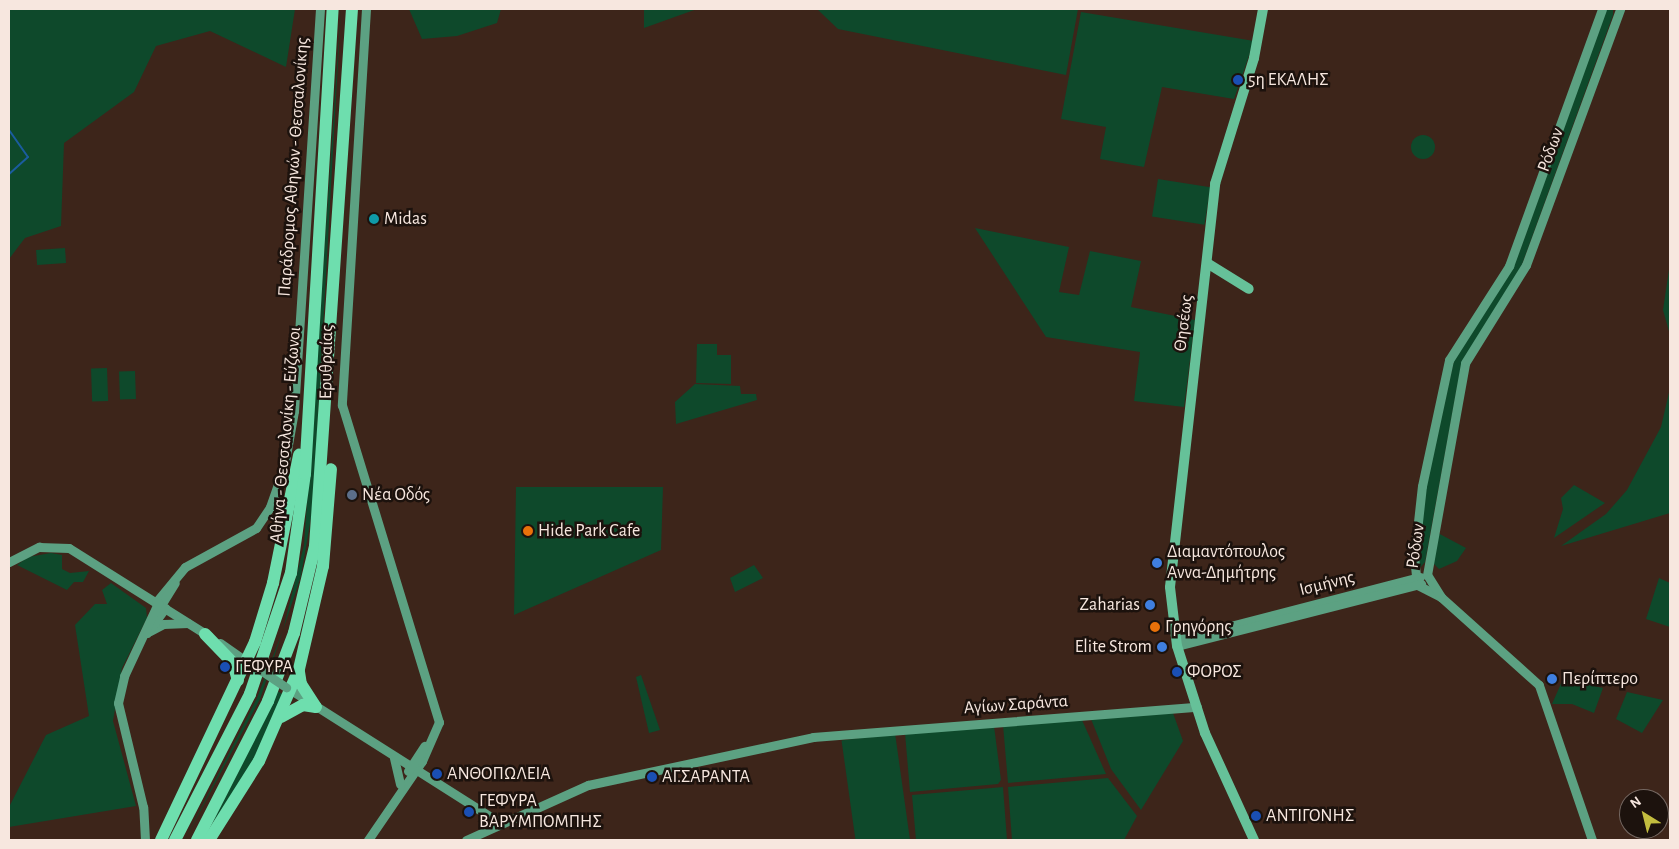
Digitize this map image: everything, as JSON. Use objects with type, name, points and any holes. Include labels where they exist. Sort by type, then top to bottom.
[{"type":"highway","name":"Αθήνα - Θεσσαλονίκη - Εύζωνοι","points":[[175,840],[250,694],[278,618],[302,504],[333,9]]},
{"type":"highway","name":"Αθήνα - Θεσσαλονίκη - Εύζωνοι","points":[[197,840],[268,702],[302,604],[321,506],[352,9]]},
{"type":"highway","points":[[161,840],[220,713],[250,664],[273,583],[308,401]]},
{"type":"highway","points":[[209,840],[279,719],[289,689],[299,670],[329,526],[331,445],[327,403]]},
{"type":"highway","points":[[205,634],[233,663],[236,684]]},
{"type":"highway","points":[[299,670],[301,684],[316,707]]},
{"type":"highway","points":[[279,719],[295,707],[316,707]]},
{"type":"main road","name":"Παράδρομος Αθηνών - Θεσσαλονίκης","points":[[145,840],[143,807],[118,712],[119,689],[137,648],[178,575],[262,521],[288,451],[320,9]]},
{"type":"main road","name":"Ερυθραίας","points":[[366,9],[342,405],[433,703],[437,732],[413,769]]},
{"type":"main road","name":"Θησέως","points":[[1254,840],[1196,704],[1177,643],[1170,610],[1171,566],[1217,176],[1254,58],[1263,9]]},
{"type":"main road","name":"Ρόδων","points":[[1441,598],[1416,582],[1422,486],[1449,360],[1509,266],[1602,9]]},
{"type":"main road","name":"Ρόδων","points":[[1441,598],[1428,579],[1465,363],[1526,265],[1620,9]]},
{"type":"main road","points":[[1207,263],[1249,289]]},
{"type":"main road","points":[[9,562],[39,547],[69,548],[160,604],[429,780],[500,823]]},
{"type":"main road","name":"Παράδρομος Αθηνών - Θεσσαλονίκης","points":[[137,648],[160,604],[172,589],[178,575]]},
{"type":"main road","name":"Ισμήνης","points":[[1177,643],[1428,579]]},
{"type":"main road","points":[[172,589],[176,615]]},
{"type":"main road","points":[[1441,598],[1539,685],[1592,840]]},
{"type":"main road","points":[[147,632],[163,624],[189,623]]},
{"type":"main road","name":"Ερυθραίας","points":[[413,769],[432,729],[433,703]]},
{"type":"main road","name":"Αγίων Σαράντα","points":[[466,840],[500,823],[588,785],[838,733],[1196,704]]},
{"type":"main road","points":[[392,756],[411,756],[422,750]]},
{"type":"main road","points":[[392,756],[402,786]]},
{"type":"main road","points":[[368,840],[413,769]]},
{"type":"main road","points":[[402,786],[429,780]]},
{"type":"green space","points":[[9,9],[295,9],[286,67],[210,31],[156,46],[134,92],[64,143],[61,226],[25,238],[9,259]]},
{"type":"green space","points":[[341,9],[313,506],[301,576],[283,630],[304,545]]},
{"type":"green space","points":[[409,9],[501,9],[497,23],[457,36],[422,39]]},
{"type":"green space","points":[[644,9],[697,9],[644,28]]},
{"type":"green space","points":[[817,9],[1078,9],[1066,75],[838,29]]},
{"type":"green space","points":[[1605,9],[1613,9],[1613,15],[1520,270],[1461,366],[1425,562],[1418,570],[1421,511],[1454,360],[1520,250]]},
{"type":"green space","points":[[1081,12],[1254,41],[1234,99],[1162,87],[1144,167],[1100,159],[1106,127],[1061,119]]},
{"type":"green space","points":[[1423,135],[1432,138],[1435,147],[1432,156],[1423,159],[1414,156],[1411,147],[1414,138]]},
{"type":"green space","points":[[1158,179],[1210,187],[1204,225],[1152,217]]},
{"type":"green space","points":[[975,228],[1069,247],[1059,292],[1079,295],[1090,251],[1141,261],[1131,307],[1195,320],[1184,407],[1134,401],[1140,352],[1046,337]]},
{"type":"green space","points":[[65,248],[66,263],[37,265],[36,250]]},
{"type":"green space","points":[[1670,263],[1670,335],[1663,310]]},
{"type":"green space","points":[[697,344],[717,344],[717,355],[731,355],[731,384],[696,383]]},
{"type":"green space","points":[[107,368],[108,401],[92,402],[91,369]]},
{"type":"green space","points":[[135,371],[136,399],[120,400],[119,372]]},
{"type":"green space","points":[[695,384],[740,386],[741,394],[756,394],[757,400],[676,424],[675,402]]},
{"type":"green space","points":[[1670,388],[1670,513],[1561,546],[1606,514],[1627,490],[1661,427]]},
{"type":"green space","points":[[1574,485],[1605,503],[1554,538],[1563,509],[1561,498]]},
{"type":"green space","points":[[516,487],[663,487],[661,550],[514,615]]},
{"type":"green space","points":[[1436,532],[1466,548],[1457,561],[1439,569],[1431,561]]},
{"type":"green space","points":[[51,553],[62,555],[62,569],[70,573],[89,571],[83,582],[74,582],[67,590],[17,565],[28,557]]},
{"type":"green space","points":[[754,565],[763,578],[735,592],[730,578]]},
{"type":"green space","points":[[1659,578],[1670,583],[1670,627],[1646,619]]},
{"type":"green space","points":[[111,583],[146,608],[147,618],[122,668],[113,721],[136,806],[9,827],[9,807],[46,735],[89,716],[75,625],[95,604],[107,604],[102,590]]},
{"type":"green space","points":[[283,630],[260,699],[185,840],[257,698]]},
{"type":"green space","points":[[641,675],[660,730],[649,733],[636,677]]},
{"type":"green space","points":[[1563,679],[1603,688],[1594,713],[1572,704],[1552,704]]},
{"type":"green space","points":[[276,690],[285,696],[249,769],[201,840]]},
{"type":"green space","points":[[1627,692],[1663,700],[1642,733],[1616,719]]},
{"type":"green space","points":[[1173,713],[1183,741],[1141,810],[1111,769],[1091,719]]},
{"type":"green space","points":[[1082,720],[1106,774],[1008,783],[1003,725]]},
{"type":"green space","points":[[994,726],[1001,780],[998,784],[910,792],[905,733]]},
{"type":"green space","points":[[895,733],[910,840],[856,840],[842,741]]},
{"type":"green space","points":[[1108,778],[1137,816],[1124,840],[1012,840],[1008,787]]},
{"type":"green space","points":[[1003,787],[1007,840],[916,840],[912,795]]},
{"type":"waterway","points":[[9,130],[28,157],[9,174]]},
{"type":"place","name":"5η ΕΚΑΛΗΣ","points":[[1238,80]]},
{"type":"place","name":"Midas","points":[[374,219]]},
{"type":"place","name":"Νέα Οδός","points":[[352,495]]},
{"type":"place","name":"Hide Park Cafe","points":[[528,531]]},
{"type":"place","name":"Διαμαντόπουλος Αννα-Δημήτρης","points":[[1157,563]]},
{"type":"place","name":"Zaharias","points":[[1150,605]]},
{"type":"place","name":"Γρηγόρης","points":[[1155,627]]},
{"type":"place","name":"Elite Strom","points":[[1162,647]]},
{"type":"place","name":"ΓΕΦΥΡΑ","points":[[225,667]]},
{"type":"place","name":"ΦΟΡΟΣ","points":[[1177,672]]},
{"type":"place","name":"Περίπτερο","points":[[1552,679]]},
{"type":"place","name":"ΑΝΘΟΠΩΛΕΙΑ","points":[[437,774]]},
{"type":"place","name":"ΑΓ.ΣΑΡΑΝΤΑ","points":[[652,777]]},
{"type":"place","name":"ΓΕΦΥΡΑ ΒΑΡΥΜΠΟΜΠΗΣ","points":[[469,812]]},
{"type":"place","name":"ΑΝΤΙΓΟΝΗΣ","points":[[1256,816]]}]
